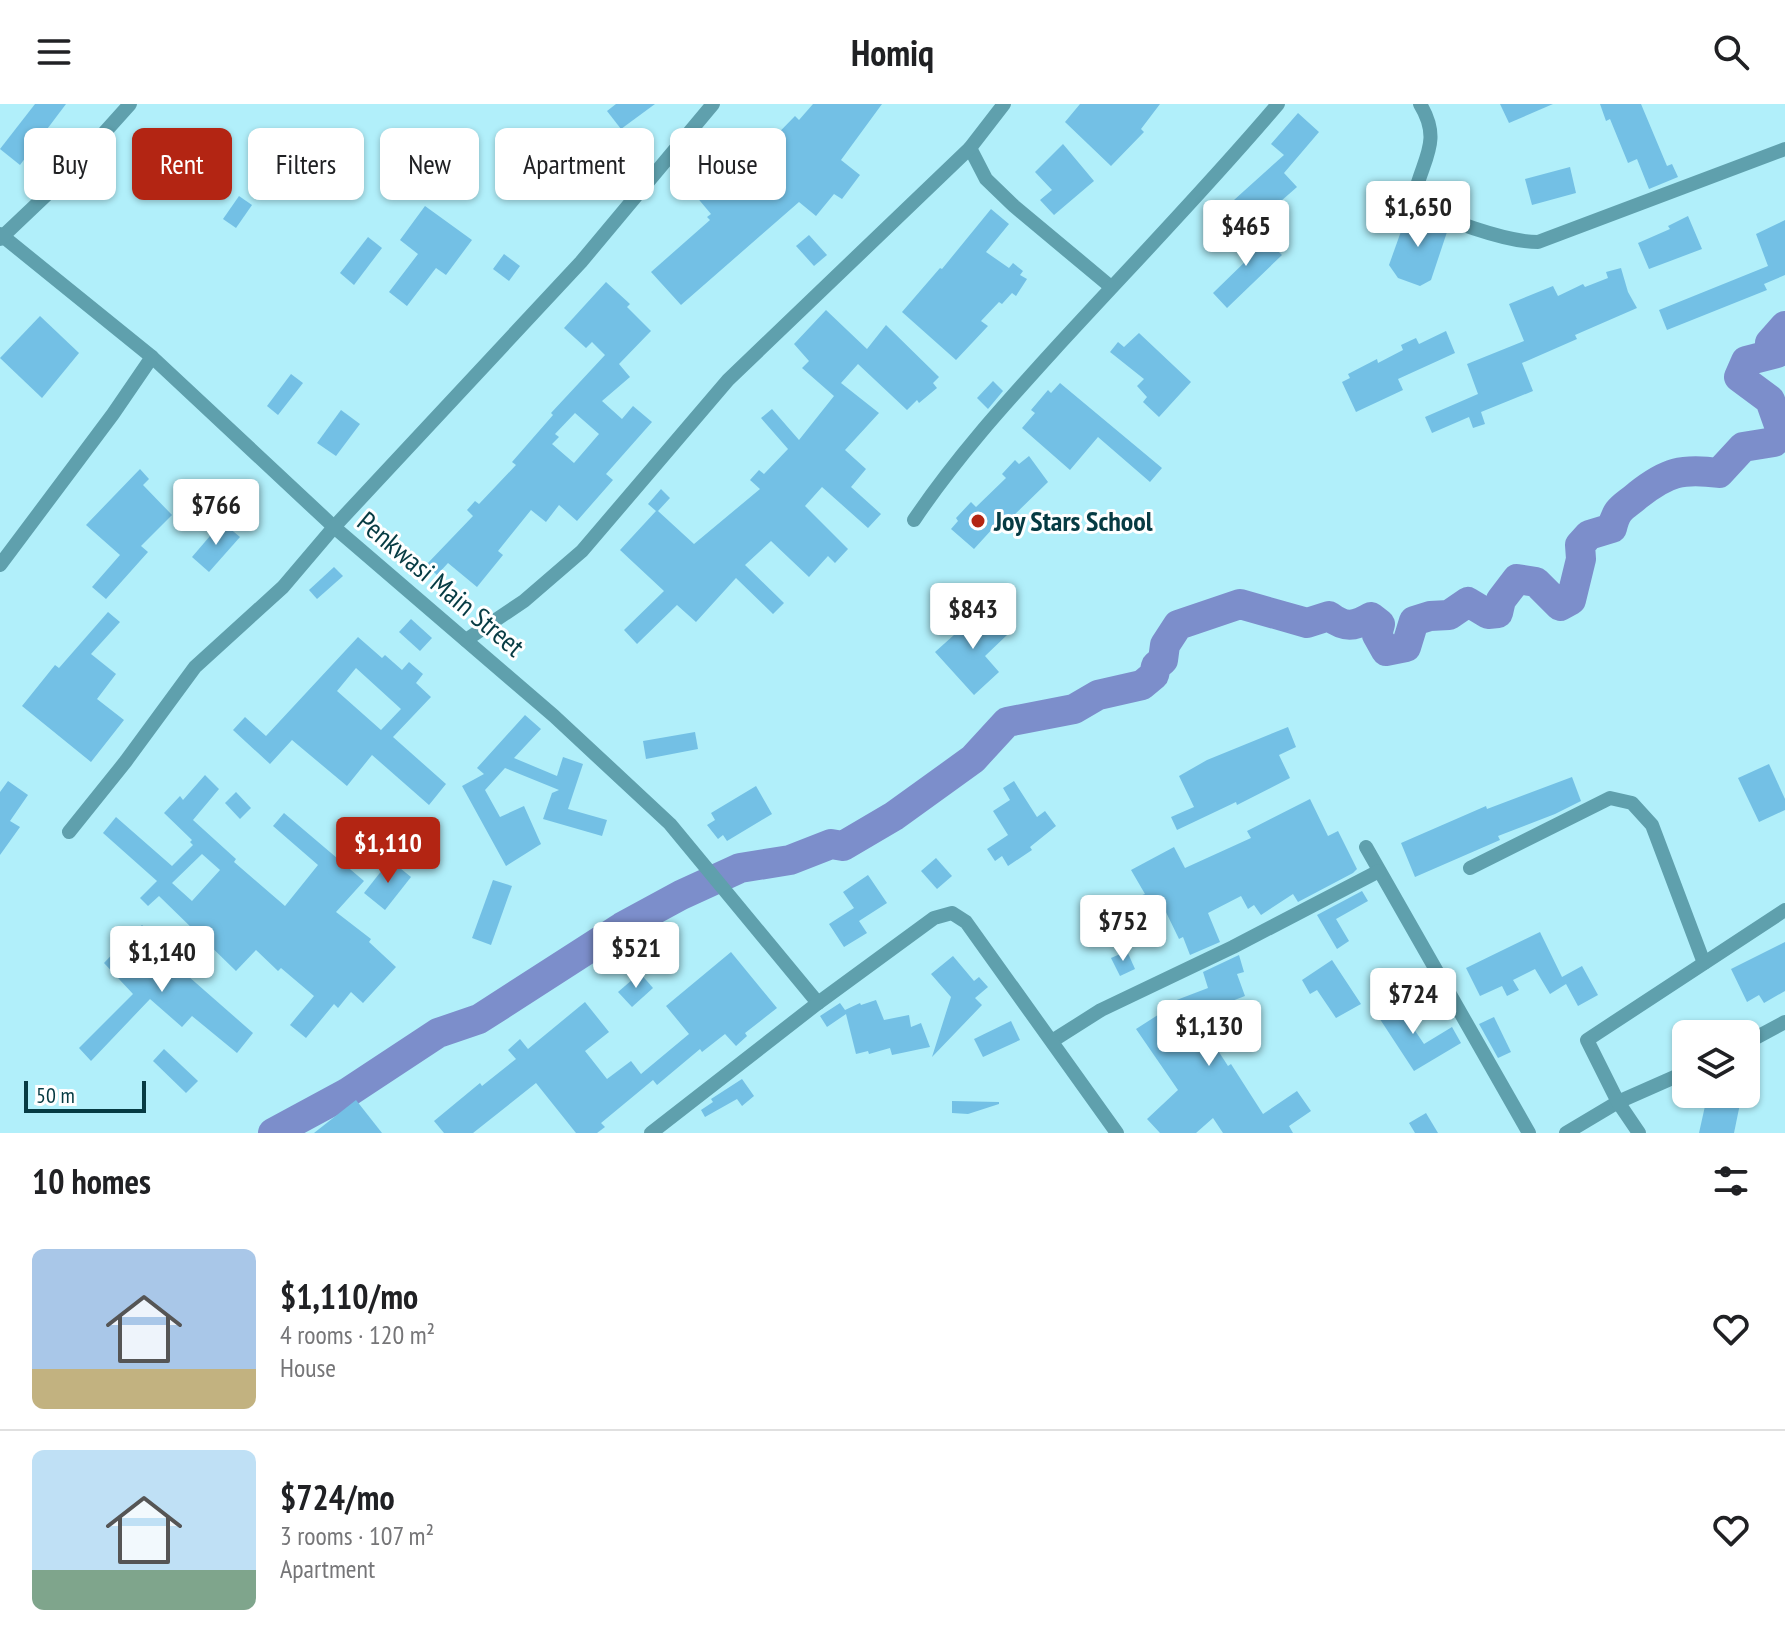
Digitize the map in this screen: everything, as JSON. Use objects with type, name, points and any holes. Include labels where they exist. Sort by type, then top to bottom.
[{"type":"street","points":[[1,236],[60,182],[130,104]]},
{"type":"street","points":[[69,832],[195,667],[283,587],[334,527],[581,262],[713,104]]},
{"type":"street","points":[[466,640],[524,601],[582,551],[728,380],[970,148],[1004,104]]},
{"type":"street","points":[[914,520],[983,427],[1197,197],[1278,104]]},
{"type":"street","points":[[1420,104],[1433,133],[1431,148],[1417,186],[1416,200],[1477,229],[1522,242],[1538,242],[1785,149]]},
{"type":"street","points":[[970,148],[986,179],[1111,287]]},
{"type":"street","name":"Penkwasi Main Street","points":[[1,236],[152,357],[334,527],[554,716],[670,824],[818,1003]]},
{"type":"street","points":[[0,565],[152,357]]},
{"type":"street","points":[[1470,868],[1610,798],[1632,803],[1652,825],[1704,963]]},
{"type":"street","points":[[1366,847],[1529,1133]]},
{"type":"street","points":[[1052,1041],[1101,1010],[1233,947],[1379,871]]},
{"type":"street","points":[[1639,1133],[1618,1102],[1587,1040],[1785,910]]},
{"type":"street","points":[[651,1133],[818,1003],[934,918],[952,913],[966,922],[1117,1133]]},
{"type":"street","points":[[1760,1035],[1785,1022]]},
{"type":"street","points":[[1566,1133],[1618,1102],[1672,1078]]},
{"type":"building","points":[[35,104],[66,104],[48,128],[24,128],[24,160],[20,165],[0,149]]},
{"type":"building","points":[[616,104],[655,104],[622,128],[607,111]]},
{"type":"building","points":[[813,104],[882,104],[841,160],[860,175],[842,199],[834,194],[816,216],[799,202],[681,305],[651,272],[710,220],[707,217],[711,214],[699,200],[786,200],[786,128],[783,128],[795,116],[799,120]]},
{"type":"building","points":[[1080,104],[1160,104],[1141,129],[1144,132],[1111,166],[1065,122]]},
{"type":"building","points":[[1500,104],[1553,104],[1509,123]]},
{"type":"building","points":[[1600,104],[1641,104],[1667,166],[1672,164],[1678,177],[1649,189],[1637,159],[1628,163],[1610,119],[1606,121]]},
{"type":"building","points":[[1298,113],[1319,132],[1284,173],[1297,187],[1255,224],[1234,200],[1284,155],[1271,144]]},
{"type":"building","points":[[1063,144],[1094,181],[1054,215],[1040,200],[1052,190],[1035,172]]},
{"type":"building","points":[[1570,167],[1576,193],[1532,205],[1525,179]]},
{"type":"building","points":[[239,196],[252,205],[236,228],[223,219]]},
{"type":"building","points":[[425,206],[472,240],[446,275],[436,268],[407,306],[389,292],[418,254],[400,240]]},
{"type":"building","points":[[991,209],[1009,224],[986,252],[1009,268],[1013,263],[1023,271],[1020,275],[1027,279],[1016,296],[1012,293],[1002,304],[999,302],[981,321],[988,326],[956,360],[902,312]]},
{"type":"building","points":[[1409,209],[1448,229],[1431,280],[1420,286],[1398,278],[1389,265]]},
{"type":"building","points":[[1688,216],[1702,249],[1649,269],[1638,243],[1670,229],[1668,226]]},
{"type":"building","points":[[1785,220],[1785,275],[1764,284],[1767,290],[1667,330],[1659,310],[1768,266],[1756,234]]},
{"type":"building","points":[[1227,232],[1275,248],[1282,255],[1227,308],[1213,293],[1253,254],[1223,243]]},
{"type":"building","points":[[809,235],[827,255],[814,266],[796,246]]},
{"type":"building","points":[[368,237],[382,248],[354,285],[340,273]]},
{"type":"building","points":[[504,254],[520,266],[509,281],[493,269]]},
{"type":"building","points":[[1621,268],[1628,292],[1637,308],[1522,363],[1533,391],[1481,412],[1485,424],[1473,428],[1469,417],[1432,433],[1425,417],[1478,394],[1467,364],[1524,341],[1509,304],[1553,286],[1558,296],[1583,284],[1585,287],[1608,278],[1606,272]]},
{"type":"building","points":[[606,282],[630,304],[627,307],[651,331],[619,364],[630,377],[602,401],[622,419],[633,406],[652,422],[606,474],[613,480],[577,521],[559,505],[546,522],[531,510],[498,551],[503,555],[477,587],[448,563],[437,575],[426,565],[473,516],[467,510],[475,501],[479,504],[516,465],[512,462],[553,415],[551,413],[605,355],[592,342],[586,348],[564,328]],"holes":[[[575,413],[599,434],[574,463],[552,444],[559,437],[555,434]]]},
{"type":"building","points":[[826,310],[867,349],[886,325],[939,377],[933,383],[937,388],[907,410],[858,364],[841,383],[879,413],[845,450],[866,469],[851,487],[881,514],[868,528],[822,487],[805,506],[848,549],[835,563],[828,556],[809,577],[771,541],[745,565],[784,603],[773,614],[736,578],[696,622],[677,605],[637,644],[624,630],[664,591],[620,550],[656,511],[648,504],[661,489],[670,498],[658,511],[694,544],[760,489],[750,480],[759,470],[764,474],[788,449],[761,418],[772,409],[799,440],[834,396],[802,368],[809,361],[794,344]]},
{"type":"building","points":[[40,316],[79,353],[42,398],[0,358]]},
{"type":"building","points":[[1446,331],[1455,353],[1398,379],[1403,390],[1356,412],[1342,382],[1350,378],[1348,374],[1403,350],[1401,345],[1416,338],[1419,344]]},
{"type":"building","points":[[1139,333],[1191,382],[1159,417],[1143,402],[1147,397],[1137,386],[1144,379],[1110,352],[1118,342],[1124,347]]},
{"type":"building","points":[[291,374],[303,383],[278,415],[267,406]]},
{"type":"building","points":[[993,381],[1003,391],[988,409],[977,398]]},
{"type":"building","points":[[1060,383],[1162,468],[1150,482],[1098,437],[1070,470],[1022,428],[1035,413],[1031,410],[1048,390],[1051,393]]},
{"type":"building","points":[[341,410],[360,424],[336,456],[317,443]]},
{"type":"building","points":[[1029,456],[1048,482],[1009,520],[1005,515],[974,549],[951,529],[958,521],[956,518],[971,502],[976,507],[1006,478],[1002,474],[1015,460],[1019,464]]},
{"type":"building","points":[[140,469],[149,479],[143,485],[172,515],[141,546],[148,552],[106,599],[92,587],[120,555],[86,525]]},
{"type":"building","points":[[222,522],[240,537],[209,572],[192,557]]},
{"type":"building","points":[[334,567],[343,576],[317,599],[309,590]]},
{"type":"building","points":[[983,609],[1007,635],[985,656],[999,672],[974,695],[935,652]]},
{"type":"building","points":[[108,612],[120,622],[91,654],[116,674],[97,699],[124,720],[91,762],[22,706],[55,665],[59,668]]},
{"type":"building","points":[[411,619],[432,638],[420,651],[399,632]]},
{"type":"building","points":[[358,637],[382,658],[385,655],[402,670],[409,662],[423,674],[416,683],[431,697],[393,737],[446,784],[429,805],[372,755],[347,786],[292,740],[270,764],[233,730],[245,717],[266,736]],"holes":[[[356,668],[401,709],[381,730],[337,691]]]},
{"type":"building","points":[[525,715],[541,729],[514,758],[557,776],[563,757],[583,764],[568,809],[607,820],[602,836],[543,819],[552,793],[559,790],[505,768],[485,790],[500,817],[524,806],[541,844],[506,866],[462,786],[484,774],[477,768]]},
{"type":"building","points":[[1288,727],[1296,747],[1279,755],[1290,778],[1177,830],[1171,817],[1194,807],[1179,776],[1207,760]]},
{"type":"building","points":[[695,732],[698,749],[646,759],[643,741]]},
{"type":"building","points":[[1769,764],[1785,799],[1785,810],[1759,822],[1738,778]]},
{"type":"building","points":[[205,775],[219,789],[193,820],[236,859],[234,862],[285,906],[318,865],[273,826],[284,813],[364,881],[336,912],[371,939],[369,942],[396,967],[363,1003],[351,992],[338,1008],[334,1004],[306,1038],[290,1025],[314,996],[281,968],[278,971],[256,950],[236,971],[159,896],[148,906],[140,898],[157,881],[103,833],[116,817],[172,866],[193,845],[192,840],[164,813],[180,796],[183,800]],"holes":[[[202,854],[220,870],[192,901],[172,883]]]},
{"type":"building","points":[[1572,777],[1581,801],[1498,836],[1500,840],[1415,877],[1401,843],[1486,806],[1487,809]]},
{"type":"building","points":[[8,781],[28,795],[10,821],[20,827],[0,855],[0,792]]},
{"type":"building","points":[[1014,781],[1037,817],[1045,811],[1056,826],[1030,847],[1032,850],[1008,866],[1002,856],[995,861],[987,849],[1008,835],[993,811],[1010,800],[1003,788]]},
{"type":"building","points":[[756,786],[772,814],[727,841],[723,835],[718,839],[707,825],[715,820],[711,813]]},
{"type":"building","points":[[236,792],[251,808],[240,819],[225,803]]},
{"type":"building","points":[[1310,799],[1328,836],[1338,831],[1357,869],[1353,873],[1298,902],[1293,894],[1261,915],[1254,905],[1248,909],[1241,896],[1208,913],[1220,942],[1190,955],[1183,937],[1179,939],[1163,906],[1136,917],[1129,900],[1145,894],[1131,870],[1174,847],[1185,868],[1251,838],[1247,831]]},
{"type":"building","points":[[936,858],[952,876],[937,889],[921,871]]},
{"type":"building","points":[[390,860],[411,877],[385,910],[364,893]]},
{"type":"building","points":[[868,875],[887,903],[859,921],[867,933],[844,947],[829,924],[854,908],[843,892]]},
{"type":"building","points":[[493,880],[512,886],[491,945],[472,938]]},
{"type":"building","points":[[1362,891],[1368,901],[1336,919],[1349,941],[1337,949],[1317,915]]},
{"type":"building","points":[[142,925],[183,966],[180,969],[253,1033],[237,1053],[192,1016],[182,1027],[150,999],[91,1061],[79,1048],[133,994],[104,963],[122,944],[118,941],[130,928],[134,933]]},
{"type":"building","points":[[1540,932],[1562,977],[1582,966],[1598,995],[1578,1006],[1566,984],[1550,994],[1535,969],[1513,980],[1519,990],[1507,996],[1502,986],[1480,996],[1466,968]]},
{"type":"building","points":[[1785,942],[1785,991],[1764,1003],[1759,995],[1747,1002],[1731,969]]},
{"type":"building","points":[[1127,951],[1135,969],[1120,976],[1111,958]]},
{"type":"building","points":[[731,952],[777,1008],[745,1033],[747,1036],[736,1046],[725,1034],[702,1052],[700,1049],[657,1085],[653,1080],[601,1123],[605,1127],[597,1133],[576,1133],[536,1083],[473,1133],[444,1133],[434,1121],[480,1083],[482,1086],[516,1059],[508,1050],[520,1039],[528,1049],[585,1002],[609,1032],[585,1051],[607,1079],[631,1061],[641,1074],[689,1034],[666,1006]]},
{"type":"building","points":[[1239,955],[1244,972],[1237,974],[1245,996],[1195,1015],[1263,1114],[1297,1091],[1311,1111],[1289,1126],[1293,1133],[1223,1133],[1213,1118],[1196,1133],[1160,1133],[1147,1119],[1178,1090],[1136,1029],[1175,1004],[1174,1001],[1208,988],[1203,972]]},
{"type":"building","points":[[953,956],[974,981],[979,977],[988,987],[975,998],[982,1005],[932,1057],[951,997],[931,974]]},
{"type":"building","points":[[1332,960],[1361,1004],[1336,1018],[1317,990],[1310,994],[1302,980]]},
{"type":"building","points":[[640,973],[653,988],[632,1007],[618,992]]},
{"type":"building","points":[[1391,995],[1424,1044],[1452,1027],[1461,1043],[1414,1071],[1372,1007]]},
{"type":"building","points":[[876,1000],[884,1020],[909,1015],[911,1027],[921,1023],[930,1047],[892,1055],[890,1048],[856,1054],[846,1014],[827,1027],[820,1016],[840,1003],[845,1010]]},
{"type":"building","points":[[1494,1017],[1511,1052],[1498,1058],[1479,1024]]},
{"type":"building","points":[[1011,1021],[1020,1040],[983,1057],[974,1039]]},
{"type":"building","points":[[164,1049],[198,1081],[186,1093],[153,1061]]},
{"type":"building","points":[[742,1079],[754,1096],[742,1106],[737,1099],[705,1117],[701,1110],[713,1102],[711,1099]]},
{"type":"building","points":[[356,1100],[382,1133],[314,1133]]},
{"type":"building","points":[[952,1101],[999,1104],[968,1114],[952,1113]]},
{"type":"building","points":[[1705,1108],[1739,1108],[1734,1133],[1699,1133]]},
{"type":"building","points":[[1426,1113],[1438,1133],[1415,1133],[1409,1123]]},
{"type":"waterway","points":[[273,1133],[347,1093],[438,1033],[479,1019],[622,927],[681,895],[740,868],[790,860],[831,844],[843,846],[894,816],[973,759],[1007,722],[1074,709],[1098,695],[1142,685],[1154,675],[1156,666],[1163,660],[1165,645],[1178,625],[1240,604],[1307,623],[1329,616],[1350,625],[1371,617],[1380,624],[1377,635],[1386,651],[1406,647],[1414,621],[1449,615],[1468,602],[1488,614],[1498,613],[1501,600],[1517,579],[1536,582],[1560,606],[1571,600],[1581,559],[1580,545],[1589,535],[1612,528],[1618,512],[1638,495],[1658,481],[1676,474],[1695,471],[1719,473],[1743,447],[1774,442],[1781,431],[1770,400],[1739,377],[1746,361],[1777,353],[1770,343],[1785,326]]},
{"type":"place","name":"Joy Stars School","points":[[978,521]]}]
